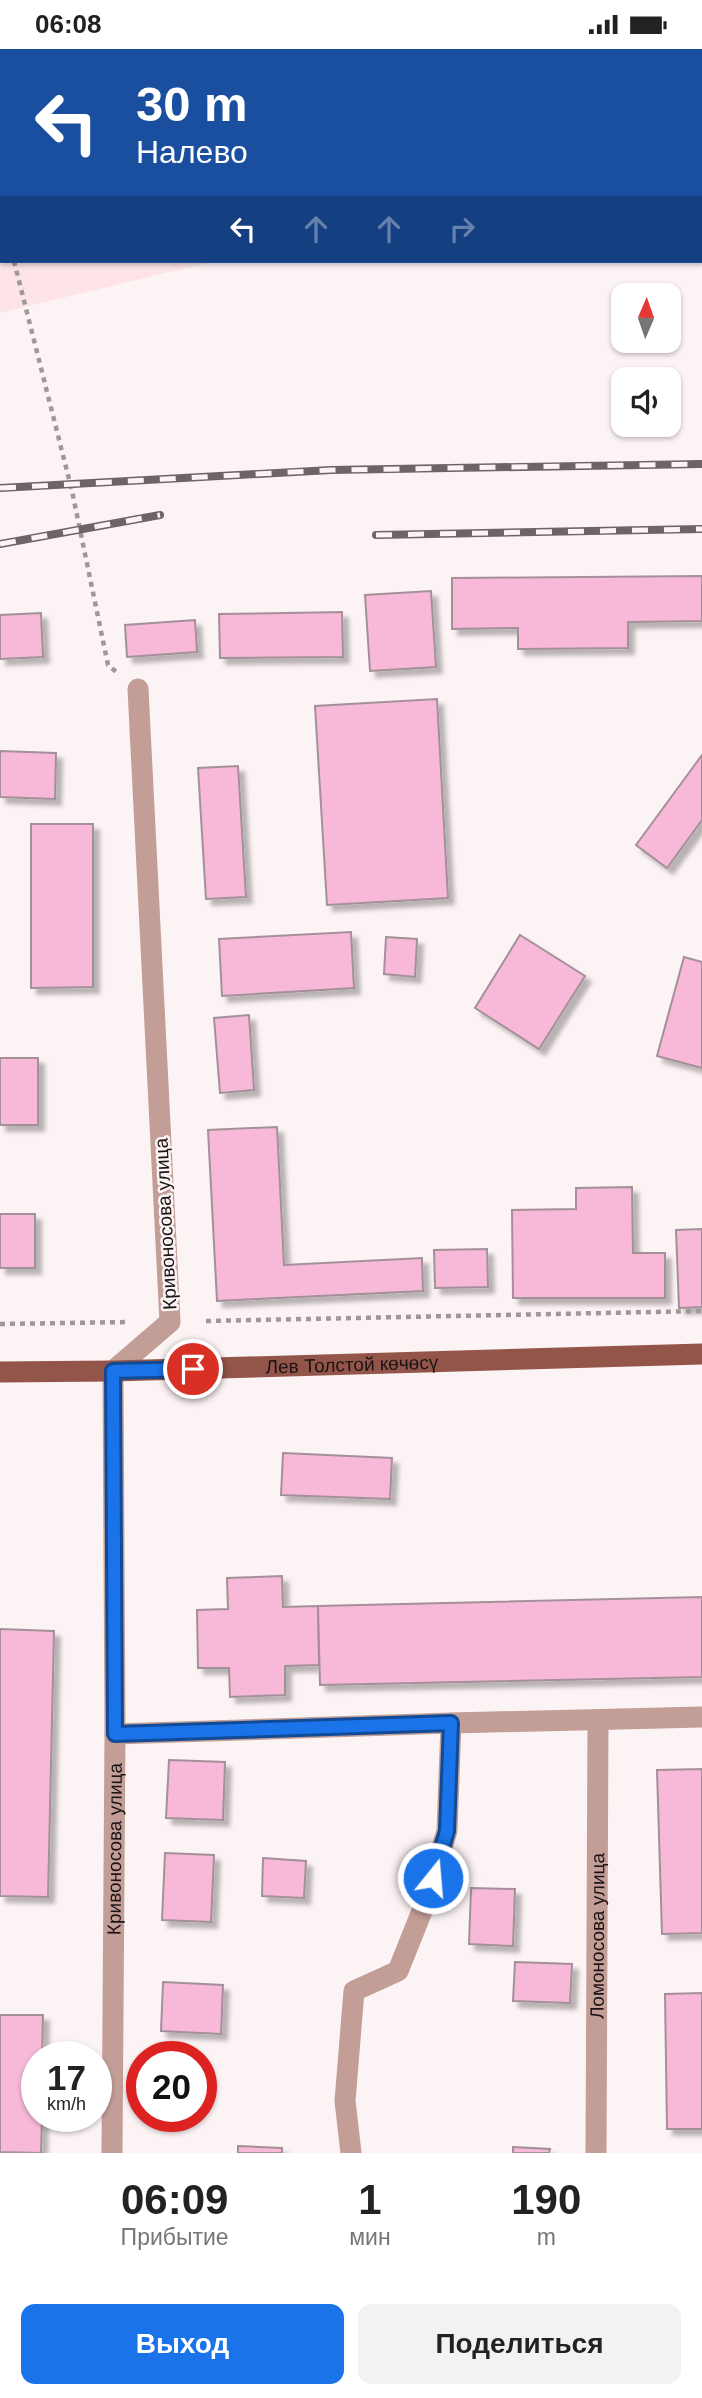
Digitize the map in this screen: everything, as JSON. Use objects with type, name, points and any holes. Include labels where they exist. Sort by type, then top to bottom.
[{"type":"main road","name":"Лев Толстой көчөсү","points":[[0,1372],[702,1354]]},
{"type":"street","name":"Кривоносова улица","points":[[112,2153],[115,1734],[113,1371],[170,1322],[138,689]]},
{"type":"street","points":[[115,1734],[702,1717]]},
{"type":"street","name":"Ломоносова улица","points":[[596,2153],[598,1720]]},
{"type":"street","points":[[351,2153],[345,2101],[354,1991],[398,1971],[426,1902],[447,1831],[451,1723]]},
{"type":"path","points":[[15,263],[72,491],[108,665]]},
{"type":"path","points":[[206,1321],[702,1311]]},
{"type":"path","points":[[0,1324],[130,1322]]},
{"type":"shaded area","points":[[0,263],[207,263],[0,313]]},
{"type":"building","points":[[702,576],[702,621],[628,622],[628,648],[518,649],[518,628],[452,629],[452,578]]},
{"type":"building","points":[[431,591],[436,667],[370,671],[365,595]]},
{"type":"building","points":[[342,612],[343,657],[220,658],[219,614]]},
{"type":"building","points":[[41,613],[43,657],[0,659],[0,615]]},
{"type":"building","points":[[195,620],[197,652],[127,657],[125,625]]},
{"type":"building","points":[[437,699],[448,898],[327,905],[315,706]]},
{"type":"building","points":[[0,751],[56,753],[55,799],[0,797]]},
{"type":"building","points":[[702,755],[702,820],[667,868],[636,845]]},
{"type":"building","points":[[238,766],[246,897],[206,899],[198,768]]},
{"type":"building","points":[[31,824],[93,824],[93,987],[31,988]]},
{"type":"building","points":[[351,932],[354,988],[222,996],[219,939]]},
{"type":"building","points":[[520,935],[585,976],[539,1049],[475,1008]]},
{"type":"building","points":[[386,937],[417,939],[415,977],[384,974]]},
{"type":"building","points":[[684,957],[702,962],[702,1068],[657,1056]]},
{"type":"building","points":[[249,1015],[254,1090],[220,1093],[214,1018]]},
{"type":"building","points":[[0,1058],[38,1058],[38,1125],[0,1125]]},
{"type":"building","points":[[277,1127],[284,1265],[422,1258],[423,1291],[217,1301],[208,1130]]},
{"type":"building","points":[[632,1187],[633,1253],[665,1253],[665,1298],[513,1298],[512,1210],[576,1209],[576,1188]]},
{"type":"building","points":[[0,1214],[35,1214],[35,1268],[0,1268]]},
{"type":"building","points":[[702,1229],[702,1307],[679,1308],[676,1230]]},
{"type":"building","points":[[487,1249],[488,1287],[435,1288],[434,1250]]},
{"type":"building","points":[[283,1453],[392,1458],[390,1499],[281,1495]]},
{"type":"building","points":[[282,1576],[283,1607],[318,1606],[319,1665],[285,1666],[285,1695],[230,1697],[229,1668],[198,1668],[197,1610],[228,1609],[227,1578]]},
{"type":"building","points":[[702,1597],[702,1677],[320,1685],[318,1606]]},
{"type":"building","points":[[0,1629],[54,1631],[48,1897],[0,1896]]},
{"type":"building","points":[[169,1760],[225,1762],[223,1820],[166,1818]]},
{"type":"building","points":[[702,1769],[702,1933],[662,1934],[657,1770]]},
{"type":"building","points":[[165,1853],[214,1855],[211,1922],[162,1920]]},
{"type":"building","points":[[263,1858],[306,1861],[304,1898],[262,1896]]},
{"type":"building","points":[[471,1888],[515,1889],[513,1946],[469,1944]]},
{"type":"building","points":[[515,1962],[572,1964],[570,2003],[513,2001]]},
{"type":"building","points":[[163,1982],[223,1985],[221,2034],[161,2031]]},
{"type":"building","points":[[702,1993],[702,2129],[667,2129],[665,1994]]},
{"type":"building","points":[[0,2015],[43,2015],[42,2041],[21,2041],[21,2132],[42,2132],[41,2153],[0,2152]]},
{"type":"building","points":[[238,2146],[282,2148],[282,2153],[238,2153]]},
{"type":"building","points":[[513,2147],[550,2149],[549,2153],[513,2153]]},
{"type":"railway","points":[[0,488],[331,470],[702,464]]},
{"type":"railway","points":[[0,544],[160,515]]},
{"type":"railway","points":[[376,535],[702,529]]},
{"type":"route","points":[[193,1369],[113,1371],[115,1734],[451,1723],[447,1831],[433,1878]]}]
